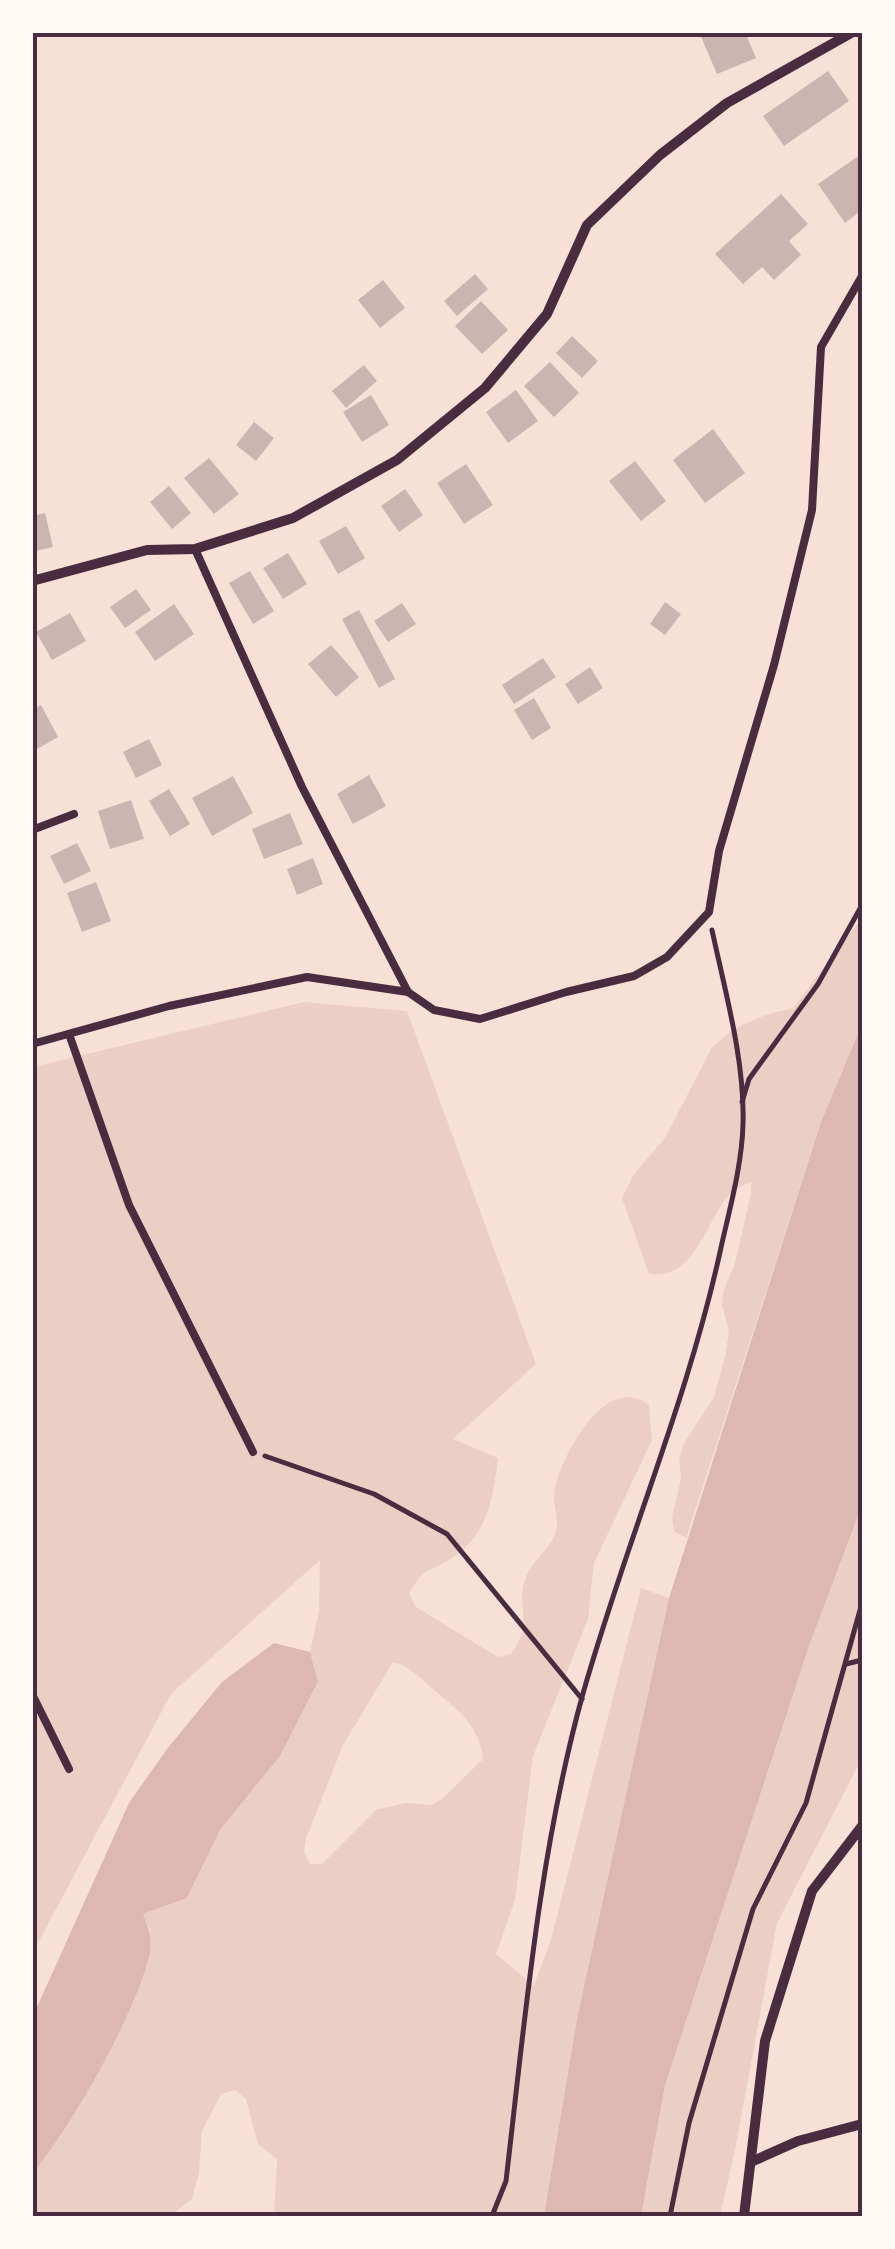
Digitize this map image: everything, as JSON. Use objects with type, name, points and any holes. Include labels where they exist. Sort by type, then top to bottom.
[{"type":"street","points":[[32,582],[147,550],[195,548],[293,518],[397,460],[485,388],[546,314],[587,225],[660,155],[727,103],[852,32]]},
{"type":"street","points":[[744,2216],[765,2041],[812,1891],[862,1826]]},
{"type":"street","points":[[751,2162],[798,2141],[862,2124]]},
{"type":"lane","points":[[32,1044],[169,1006],[307,978],[408,992],[434,1010],[480,1019],[634,976],[667,957],[708,912],[719,851],[774,665],[812,510],[821,347],[862,276]]},
{"type":"lane","points":[[195,548],[302,787],[408,992]]},
{"type":"lane","points":[[32,830],[74,814]]},
{"type":"lane","points":[[69,1034],[129,1205],[253,1452]]},
{"type":"lane","points":[[32,1694],[68,1769]]},
{"type":"path","points":[[741,1104],[749,1079],[818,984],[862,905]]},
{"type":"path","points":[[492,2216],[506,2181],[549,1841],[582,1699],[625,1556],[706,1318],[732,1198],[743,1123],[735,1040],[708,912]]},
{"type":"path","points":[[253,1452],[374,1494],[447,1534],[582,1699]]},
{"type":"path","points":[[670,2216],[689,2123],[752,1909],[806,1802],[862,1603]]},
{"type":"path","points":[[844,1664],[862,1660]]},
{"type":"shaded area","points":[[862,918],[862,1024],[821,1122],[686,1538],[674,1531],[672,1517],[681,1479],[679,1460],[683,1445],[714,1397],[725,1357],[729,1332],[723,1292],[735,1263],[751,1182],[727,1197],[687,1261],[664,1274],[649,1274],[622,1198],[634,1174],[665,1138],[711,1049],[749,1022],[793,1008]]},
{"type":"shaded area","points":[[304,1002],[407,1011],[536,1364],[453,1439],[498,1458],[491,1502],[472,1540],[449,1560],[422,1575],[409,1594],[416,1607],[498,1657],[511,1654],[522,1633],[525,1580],[555,1534],[555,1488],[577,1438],[602,1408],[617,1399],[633,1398],[649,1405],[652,1440],[594,1563],[588,1619],[533,1756],[515,1900],[496,1954],[534,1986],[551,1939],[641,1588],[669,1598],[578,2014],[544,2216],[274,2216],[277,2159],[258,2144],[246,2099],[235,2090],[221,2094],[202,2131],[199,2173],[192,2199],[170,2216],[33,2216],[33,2173],[71,2115],[150,1931],[143,1914],[187,1898],[220,1830],[280,1756],[318,1683],[310,1652],[319,1611],[320,1560],[171,1694],[33,1952],[33,1067]],"holes":[[[393,1662],[407,1667],[463,1715],[476,1734],[483,1759],[432,1805],[405,1803],[376,1810],[322,1864],[310,1864],[304,1852],[306,1839],[343,1745]]]},
{"type":"shaded area","points":[[862,1024],[862,1505],[809,1646],[665,2085],[641,2216],[544,2216],[578,2014],[669,1598],[821,1122]]},
{"type":"shaded area","points":[[862,1505],[862,1758],[777,1923],[720,2216],[641,2216],[665,2085],[809,1646]]},
{"type":"shaded area","points":[[274,1643],[310,1652],[318,1682],[280,1756],[220,1830],[187,1898],[143,1914],[150,1952],[132,2005],[84,2098],[33,2173],[33,2016],[129,1803],[222,1682]]},
{"type":"building","points":[[699,32],[745,32],[756,58],[717,74]]},
{"type":"building","points":[[828,71],[849,101],[784,146],[763,116]]},
{"type":"building","points":[[860,155],[862,210],[845,223],[818,184]]},
{"type":"building","points":[[781,194],[808,224],[789,241],[801,255],[774,280],[762,267],[743,284],[715,254]]},
{"type":"building","points":[[475,274],[488,289],[457,316],[444,301]]},
{"type":"building","points":[[383,280],[405,308],[380,328],[358,300]]},
{"type":"building","points":[[481,301],[508,330],[482,354],[455,326]]},
{"type":"building","points":[[572,336],[598,361],[582,378],[556,353]]},
{"type":"building","points":[[550,362],[579,393],[554,417],[524,386]]},
{"type":"building","points":[[364,365],[377,381],[346,408],[332,391]]},
{"type":"building","points":[[516,390],[538,421],[508,443],[486,412]]},
{"type":"building","points":[[371,395],[389,425],[362,442],[343,412]]},
{"type":"building","points":[[254,422],[274,438],[256,461],[236,445]]},
{"type":"building","points":[[713,429],[745,473],[705,503],[673,460]]},
{"type":"building","points":[[209,458],[239,494],[214,514],[184,478]]},
{"type":"building","points":[[635,461],[666,501],[641,521],[609,481]]},
{"type":"building","points":[[466,464],[493,505],[464,524],[437,483]]},
{"type":"building","points":[[169,486],[191,513],[172,529],[150,502]]},
{"type":"building","points":[[405,489],[423,515],[399,532],[381,506]]},
{"type":"building","points":[[45,513],[53,547],[32,552],[32,516]]},
{"type":"building","points":[[346,526],[365,558],[338,574],[319,541]]},
{"type":"building","points":[[288,553],[307,584],[283,599],[263,568]]},
{"type":"building","points":[[250,571],[274,611],[253,624],[229,583]]},
{"type":"building","points":[[136,589],[151,610],[125,628],[110,607]]},
{"type":"building","points":[[665,602],[681,614],[665,635],[650,624]]},
{"type":"building","points":[[402,603],[416,624],[388,642],[374,621]]},
{"type":"building","points":[[174,604],[194,634],[155,661],[135,632]]},
{"type":"building","points":[[359,610],[395,679],[379,688],[342,619]]},
{"type":"building","points":[[70,613],[86,641],[52,660],[36,632]]},
{"type":"building","points":[[331,645],[359,677],[336,697],[308,664]]},
{"type":"building","points":[[543,658],[556,677],[514,704],[502,685]]},
{"type":"building","points":[[590,667],[603,688],[578,704],[565,684]]},
{"type":"building","points":[[534,698],[551,728],[532,740],[514,710]]},
{"type":"building","points":[[41,705],[58,737],[32,752],[32,710]]},
{"type":"building","points":[[149,739],[162,765],[136,778],[123,752]]},
{"type":"building","points":[[369,775],[386,806],[353,824],[337,794]]},
{"type":"building","points":[[233,776],[253,813],[212,836],[192,798]]},
{"type":"building","points":[[169,789],[190,824],[170,836],[149,801]]},
{"type":"building","points":[[131,800],[144,839],[110,849],[98,811]]},
{"type":"building","points":[[290,813],[303,844],[264,859],[252,829]]},
{"type":"building","points":[[77,843],[91,871],[64,884],[50,856]]},
{"type":"building","points":[[313,858],[323,884],[297,895],[287,869]]},
{"type":"building","points":[[96,882],[111,921],[82,932],[67,893]]}]
